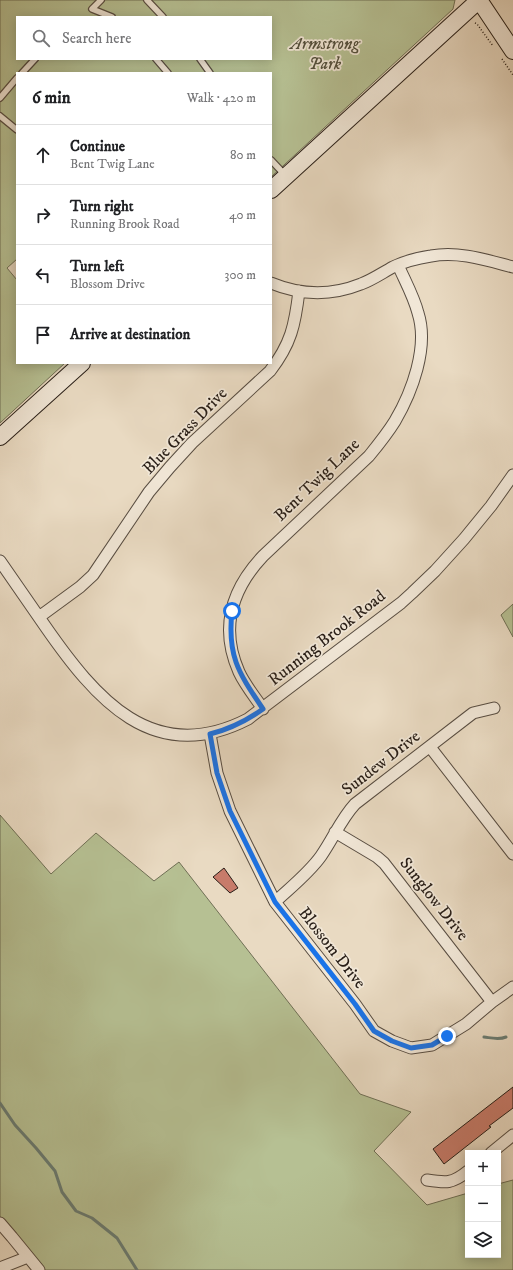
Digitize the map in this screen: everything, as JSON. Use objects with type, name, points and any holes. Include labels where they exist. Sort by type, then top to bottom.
[{"type":"street","points":[[272,189],[479,0],[506,52]]},
{"type":"street","points":[[272,282],[281,287],[299,291],[314,293],[330,292],[361,284],[398,265],[414,259],[449,254],[475,257],[513,267]]},
{"type":"street","name":"Bent Twig Lane","points":[[263,709],[240,674],[234,660],[230,627],[236,596],[243,580],[257,562],[369,456],[386,434],[404,404],[413,381],[422,341],[418,313],[398,265]]},
{"type":"street","name":"Blue Grass Drive","points":[[39,617],[80,587],[93,575],[149,492],[170,466],[192,443],[270,371],[280,358],[294,327],[299,291]]},
{"type":"street","points":[[0,438],[81,364]]},
{"type":"street","name":"Running Brook Road","points":[[0,561],[73,665],[95,689],[120,712],[135,722],[150,729],[165,733],[195,736],[210,734],[234,726],[263,709],[412,593],[435,571],[464,539],[491,506],[513,474]]},
{"type":"street","name":"Sundew Drive","points":[[275,902],[313,866],[322,855],[347,812],[355,804],[473,713],[494,708]]},
{"type":"street","name":"Blossom Drive","points":[[210,734],[217,773],[230,811],[275,902],[355,1004],[374,1031],[392,1041],[411,1048],[432,1045],[466,1024],[492,1002],[513,987]]},
{"type":"street","points":[[430,747],[513,854]]},
{"type":"street","name":"Sunglow Drive","points":[[335,832],[377,856],[384,863],[492,1002]]},
{"type":"street","points":[[495,1150],[513,1135]]},
{"type":"street","points":[[427,1180],[445,1182],[458,1179],[465,1173]]},
{"type":"street","points":[[0,1223],[38,1270]]},
{"type":"street","points":[[0,1268],[28,1257]]},
{"type":"lane","points":[[102,0],[92,10],[109,16]]},
{"type":"lane","points":[[147,0],[162,16]]},
{"type":"lane","points":[[23,72],[34,60]]},
{"type":"lane","points":[[157,60],[167,72]]},
{"type":"lane","points":[[201,60],[209,72]]},
{"type":"lane","points":[[0,98],[16,79]]},
{"type":"lane","points":[[0,116],[16,129]]},
{"type":"lane","points":[[272,161],[286,176]]},
{"type":"path","points":[[475,23],[495,48]]},
{"type":"path","points":[[506,52],[513,75]]},
{"type":"green space","name":"Armstrong Park","points":[[0,0],[455,0],[453,9],[272,176],[272,72],[16,72],[16,260],[7,268],[16,279],[16,364],[64,364],[0,423]]},
{"type":"green space","points":[[513,604],[513,637],[501,615]]},
{"type":"green space","points":[[0,815],[51,874],[96,833],[154,881],[179,862],[360,1094],[411,1112],[374,1151],[427,1205],[465,1194],[465,1258],[501,1258],[501,1183],[513,1180],[513,1270],[39,1270],[0,1223]]},
{"type":"building","points":[[224,868],[238,888],[230,893],[213,877]]},
{"type":"building","points":[[513,1087],[513,1108],[444,1164],[433,1149]]},
{"type":"waterway","points":[[484,1037],[498,1039],[506,1037]]},
{"type":"waterway","points":[[0,1103],[15,1125],[55,1171],[62,1192],[76,1211],[92,1218],[117,1238],[137,1270]]},
{"type":"route","points":[[232,611],[230,627],[234,660],[240,674],[263,709],[234,726],[210,734],[217,773],[230,811],[250,853],[275,902],[355,1004],[374,1031],[392,1041],[411,1048],[432,1045],[447,1036]]}]
